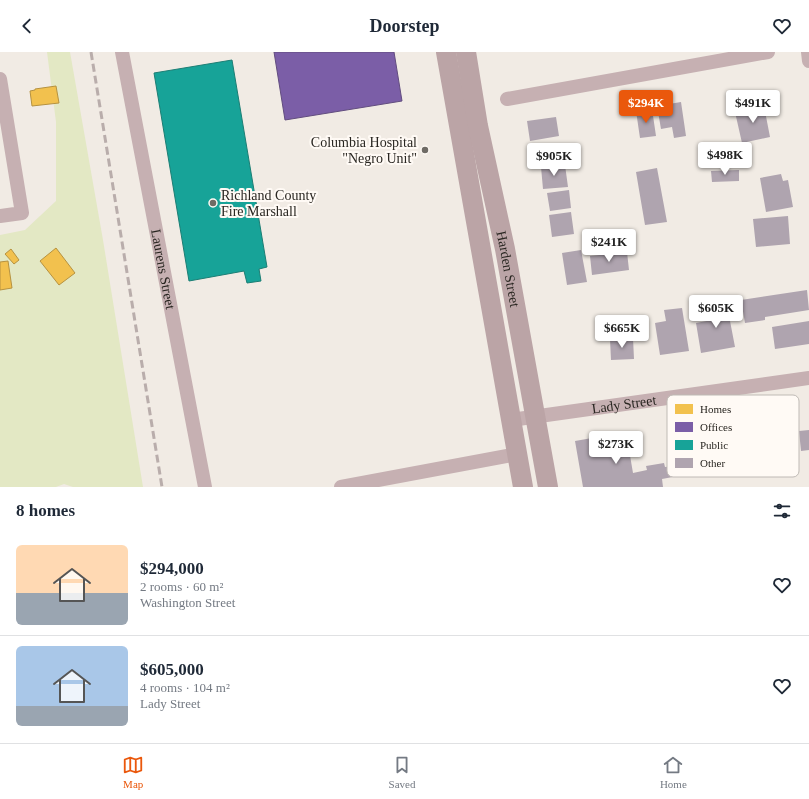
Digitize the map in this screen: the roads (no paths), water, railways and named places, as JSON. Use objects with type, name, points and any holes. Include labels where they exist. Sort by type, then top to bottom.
[{"type":"main road","name":"Harden Street","points":[[446,52],[523,487]]},
{"type":"main road","name":"Harden Street","points":[[466,52],[478,126],[505,249],[548,487]]},
{"type":"street","name":"Laurens Street","points":[[122,52],[205,487]]},
{"type":"street","points":[[507,99],[768,52]]},
{"type":"street","points":[[808,52],[809,60]]},
{"type":"street","points":[[0,79],[22,213],[0,216]]},
{"type":"street","name":"Lady Street","points":[[690,395],[809,378]]},
{"type":"street","name":"Lady Street","points":[[511,420],[667,398]]},
{"type":"street","points":[[341,487],[517,454]]},
{"type":"railway","points":[[91,52],[162,487]]},
{"type":"place","name":"Columbia Hospital \"Negro Unit\"","points":[[425,150]]},
{"type":"place","name":"Richland County Fire Marshall","points":[[213,203]]}]
